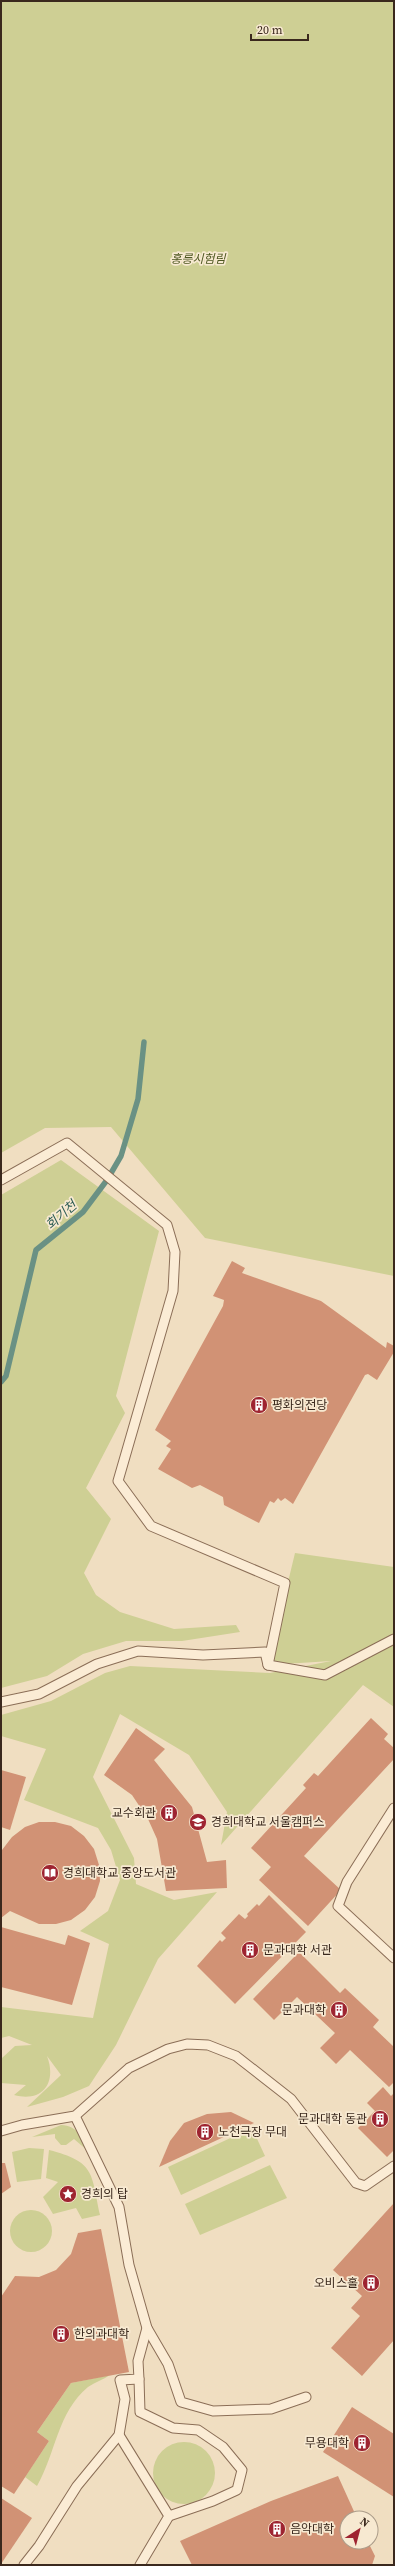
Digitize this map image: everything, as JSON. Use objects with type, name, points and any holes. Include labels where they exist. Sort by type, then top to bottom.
[{"type":"lane","points":[[1,1180],[67,1143],[168,1225],[175,1252],[173,1291],[118,1481],[152,1526],[285,1583],[268,1665]]},
{"type":"lane","points":[[268,1665],[325,1675],[394,1638]]},
{"type":"lane","points":[[1,1702],[39,1694],[97,1664],[138,1651],[203,1655],[265,1652],[268,1665]]},
{"type":"lane","points":[[394,1808],[347,1882],[338,1906],[394,1958]]},
{"type":"lane","points":[[1,2131],[22,2125],[75,2116],[129,2068],[168,2049],[187,2044],[208,2045],[236,2056],[291,2099],[356,2183],[365,2186],[394,2166]]},
{"type":"lane","points":[[75,2116],[119,2207],[129,2265],[147,2328],[168,2364],[181,2402],[213,2411],[242,2410],[271,2408],[306,2397]]},
{"type":"lane","points":[[140,2565],[169,2516],[213,2501],[237,2490],[242,2470],[223,2447],[198,2430],[173,2428],[140,2412],[138,2361],[147,2328]]},
{"type":"lane","points":[[24,2565],[39,2546],[77,2486],[120,2435],[125,2399],[120,2380],[139,2379]]},
{"type":"lane","points":[[120,2435],[169,2516]]},
{"type":"green space","name":"홍릉시험림","points":[[1,1],[394,1],[394,1276],[205,1238],[111,1127],[45,1128],[1,1153]]},
{"type":"green space","points":[[61,1160],[159,1231],[116,1396],[125,1413],[86,1488],[111,1519],[84,1573],[96,1595],[120,1612],[174,1629],[236,1625],[240,1632],[182,1641],[126,1641],[83,1654],[47,1676],[1,1688],[1,1195]]},
{"type":"green space","points":[[295,1553],[394,1567],[394,1707],[363,1685],[221,1845],[227,1812],[189,1755],[120,1714],[93,1777],[134,1858],[136,1884],[174,1900],[217,1892],[158,1959],[116,2045],[89,2086],[63,2097],[27,2107],[61,2075],[47,2056],[50,2065],[49,2082],[40,2093],[33,2096],[24,2097],[14,2095],[26,2085],[1,2083],[2,2058],[15,2046],[32,2045],[9,2036],[1,2038],[1,2007],[93,2018],[109,1944],[80,1931],[108,1911],[120,1880],[111,1850],[98,1828],[24,1800],[46,1749],[1,1736],[1,1715],[51,1701],[105,1673],[130,1666],[270,1673],[331,1661],[268,1665]]},
{"type":"green space","points":[[61,2125],[72,2128],[79,2133],[88,2151],[74,2139],[66,2145],[61,2145],[55,2138],[55,2134],[32,2137]]},
{"type":"green space","points":[[252,2128],[265,2156],[181,2195],[168,2167]]},
{"type":"green space","points":[[29,2148],[44,2149],[41,2179],[17,2182],[12,2152]]},
{"type":"green space","points":[[49,2150],[75,2159],[88,2171],[95,2188],[100,2215],[82,2219],[76,2208],[53,2214],[43,2197],[58,2182],[46,2178]]},
{"type":"green space","points":[[270,2165],[287,2198],[200,2235],[185,2204]]},
{"type":"green space","points":[[31,2210],[46,2216],[52,2231],[46,2246],[31,2252],[16,2246],[10,2231],[16,2216]]},
{"type":"green space","points":[[110,2375],[88,2387],[78,2397],[70,2409],[63,2421],[49,2460],[37,2486],[25,2477],[49,2441],[37,2432],[71,2383]]},
{"type":"green space","points":[[184,2442],[196,2445],[206,2451],[212,2461],[215,2473],[212,2485],[206,2495],[196,2501],[184,2504],[172,2501],[162,2495],[156,2485],[153,2473],[156,2461],[162,2451],[172,2445]]},
{"type":"building","name":"평화의전당","points":[[232,1261],[245,1268],[242,1273],[321,1301],[386,1348],[387,1342],[394,1346],[394,1352],[377,1380],[368,1374],[365,1375],[293,1504],[285,1498],[281,1501],[278,1498],[274,1503],[270,1501],[259,1523],[224,1505],[223,1497],[200,1485],[192,1488],[158,1469],[171,1449],[166,1446],[171,1441],[155,1430],[223,1306],[224,1300],[213,1296]]},
{"type":"building","points":[[371,1718],[388,1734],[384,1739],[394,1748],[394,1759],[304,1856],[341,1890],[308,1926],[259,1880],[271,1867],[251,1848],[306,1788],[303,1785],[314,1773],[318,1776]]},
{"type":"building","name":"교수회관","points":[[136,1728],[165,1749],[154,1760],[192,1807],[207,1862],[226,1860],[227,1888],[166,1891],[157,1839],[148,1819],[132,1795],[104,1775]]},
{"type":"building","points":[[1,1770],[26,1777],[10,1830],[1,1827]]},
{"type":"building","name":"경희대학교 중앙도서관","points":[[39,1822],[55,1822],[71,1826],[84,1836],[94,1849],[99,1865],[100,1881],[95,1897],[85,1910],[71,1920],[56,1924],[39,1924],[10,1911],[1,1918],[2,1850],[12,1837],[25,1827]]},
{"type":"building","name":"문과대학 서관","points":[[269,1895],[306,1932],[235,2004],[197,1966],[220,1940],[222,1942],[226,1938],[221,1933],[239,1914],[245,1919],[248,1916],[247,1914],[257,1904],[259,1906]]},
{"type":"building","points":[[1,1927],[65,1945],[68,1935],[90,1943],[72,2005],[1,1987]]},
{"type":"building","name":"문과대학","points":[[299,1952],[340,1993],[345,1988],[379,2020],[373,2027],[394,2047],[394,2082],[389,2087],[350,2050],[336,2064],[320,2048],[335,2033],[297,1997],[274,2020],[253,1999]]},
{"type":"building","name":"문과대학 동관","points":[[383,2087],[391,2096],[394,2093],[394,2150],[387,2157],[358,2128],[375,2111],[367,2103]]},
{"type":"building","name":"노천극장 무대","points":[[231,2112],[254,2123],[159,2167],[170,2141],[184,2123],[207,2114]]},
{"type":"building","points":[[1,2163],[5,2163],[11,2187],[1,2194]]},
{"type":"building","name":"오비스홀","points":[[394,2203],[394,2340],[362,2376],[331,2348],[360,2316],[351,2308],[362,2296],[333,2270]]},
{"type":"building","name":"한의과대학","points":[[101,2229],[129,2372],[71,2383],[37,2432],[49,2441],[14,2494],[1,2486],[1,2297],[15,2276],[39,2277],[56,2270],[71,2254],[78,2233]]},
{"type":"building","name":"무용대학","points":[[352,2407],[394,2434],[394,2497],[323,2452]]},
{"type":"building","name":"음악대학","points":[[338,2476],[353,2510],[339,2510],[339,2550],[372,2550],[375,2556],[372,2565],[192,2565],[180,2541],[271,2501]]},
{"type":"building","points":[[1,2498],[32,2518],[1,2564]]},
{"type":"waterway","name":"회기천","points":[[1,1382],[6,1376],[36,1250],[83,1212],[107,1180],[121,1156],[138,1099],[144,1042]]},
{"type":"place","name":"평화의전당","points":[[259,1405]]},
{"type":"place","name":"교수회관","points":[[169,1813]]},
{"type":"place","name":"경희대학교 서울캠퍼스","points":[[198,1822]]},
{"type":"place","name":"경희대학교 중앙도서관","points":[[50,1873]]},
{"type":"place","name":"문과대학 서관","points":[[250,1950]]},
{"type":"place","name":"문과대학","points":[[339,2010]]},
{"type":"place","name":"문과대학 동관","points":[[380,2119]]},
{"type":"place","name":"노천극장 무대","points":[[205,2132]]},
{"type":"place","name":"경희의 탑","points":[[68,2194]]},
{"type":"place","name":"오비스홀","points":[[371,2283]]},
{"type":"place","name":"한의과대학","points":[[61,2334]]},
{"type":"place","name":"무용대학","points":[[362,2443]]},
{"type":"place","name":"음악대학","points":[[277,2529]]}]
